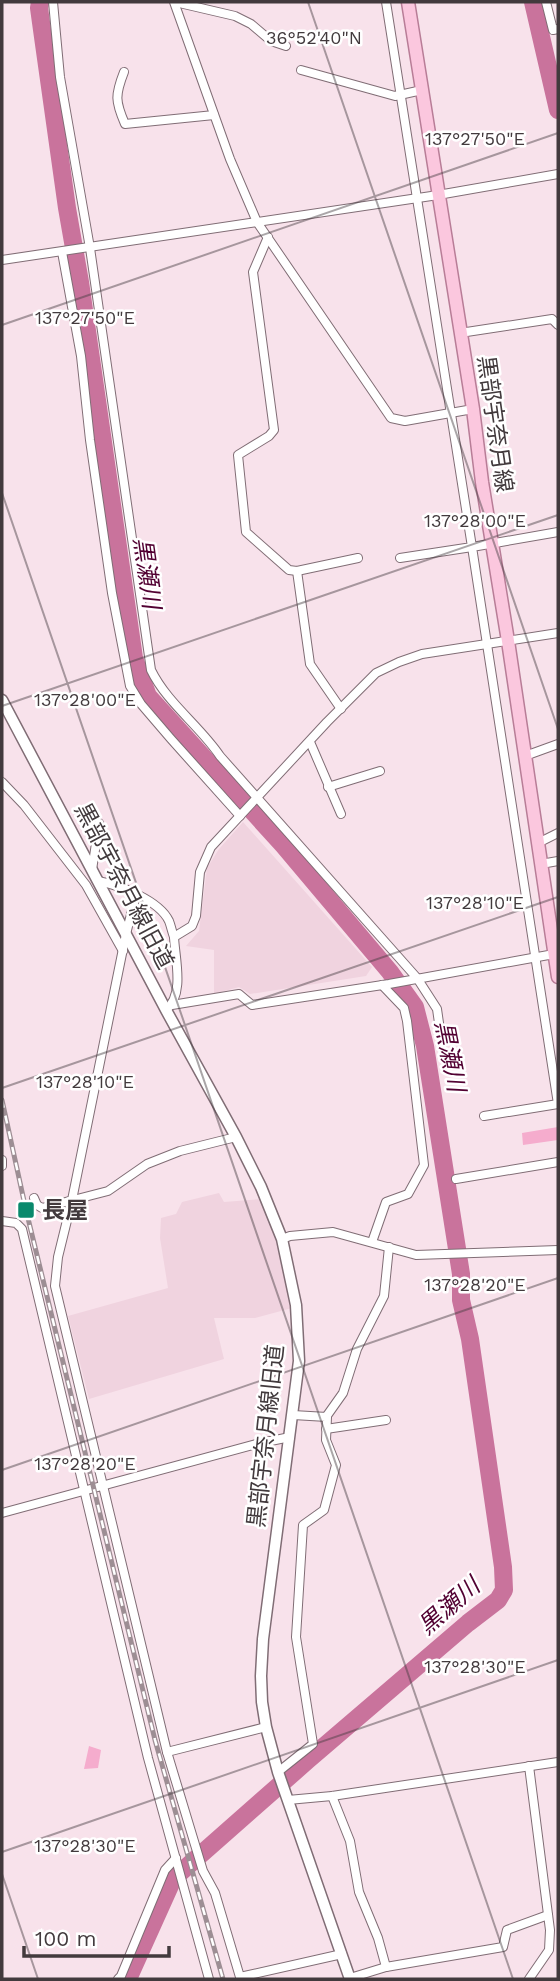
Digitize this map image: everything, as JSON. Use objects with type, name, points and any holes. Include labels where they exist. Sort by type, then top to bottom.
[{"type":"main road","name":"黒部宇奈月線","points":[[408,2],[473,409],[558,978]]},
{"type":"street","points":[[53,2],[60,76],[151,670],[158,684],[208,739],[255,799],[437,1009],[442,1044]]},
{"type":"street","points":[[175,2],[235,16],[251,24],[271,41],[286,47]]},
{"type":"street","points":[[175,2],[230,159],[257,222],[391,418],[405,421],[473,409]]},
{"type":"street","points":[[386,2],[558,1104],[484,1116]]},
{"type":"street","points":[[546,2],[553,30],[558,29]]},
{"type":"street","points":[[301,70],[395,96],[422,90]]},
{"type":"street","points":[[124,72],[116,92],[117,105],[125,124],[214,115]]},
{"type":"street","points":[[2,260],[438,195],[558,174]]},
{"type":"street","points":[[268,237],[253,272],[274,430],[239,456],[246,532],[289,570],[297,571],[358,558]]},
{"type":"street","points":[[60,252],[81,356],[112,593],[130,686],[141,704],[241,814]]},
{"type":"street","points":[[460,333],[552,319],[558,325]]},
{"type":"street","points":[[400,558],[558,532]]},
{"type":"street","points":[[297,571],[310,664],[341,709]]},
{"type":"street","points":[[174,937],[192,926],[196,916],[200,872],[211,847],[376,673],[422,654],[558,633]]},
{"type":"street","name":"黒部宇奈月線旧道","points":[[2,700],[126,934],[169,1008],[261,1187],[282,1239],[296,1305],[299,1361],[263,1639],[262,1702],[278,1772],[350,1979]]},
{"type":"street","points":[[310,742],[341,814]]},
{"type":"street","points":[[525,757],[558,744]]},
{"type":"street","points":[[328,787],[380,771]]},
{"type":"street","points":[[2,782],[24,805],[86,885],[123,951]]},
{"type":"street","points":[[92,870],[99,823]]},
{"type":"street","points":[[537,842],[558,833]]},
{"type":"street","points":[[541,864],[558,861]]},
{"type":"street","points":[[98,881],[117,885],[136,895],[157,907],[169,920],[174,937],[177,989],[169,1008]]},
{"type":"street","points":[[136,895],[58,1257],[55,1286],[167,1752],[196,1848],[215,1893],[240,1977],[342,1954]]},
{"type":"street","points":[[169,1008],[239,994],[252,1005],[385,985],[554,954]]},
{"type":"street","points":[[372,1242],[386,1202],[408,1194],[424,1165],[404,1008],[385,985]]},
{"type":"street","points":[[34,1198],[42,1208],[108,1191],[147,1164],[180,1151],[236,1137]]},
{"type":"street","points":[[2,1160],[2,1166]]},
{"type":"street","points":[[456,1179],[558,1162]]},
{"type":"street","points":[[2,1220],[16,1223],[22,1229],[148,1758],[209,1979]]},
{"type":"street","points":[[282,1239],[333,1232],[416,1255],[558,1250]]},
{"type":"street","points":[[278,1772],[313,1744],[296,1637],[303,1525],[324,1510],[336,1465],[326,1440],[326,1417],[343,1393],[357,1349],[384,1296],[389,1247]]},
{"type":"street","points":[[293,1415],[326,1417]]},
{"type":"street","points":[[326,1429],[386,1420]]},
{"type":"street","points":[[2,1513],[290,1437]]},
{"type":"street","points":[[167,1752],[266,1727]]},
{"type":"street","points":[[288,1800],[332,1796],[558,1762]]},
{"type":"street","points":[[529,1766],[551,1930],[549,1950],[529,1979]]},
{"type":"street","points":[[332,1796],[350,1841],[359,1892],[378,1938],[386,1967]]},
{"type":"street","points":[[118,1979],[164,1870],[176,1861]]},
{"type":"street","points":[[350,1979],[386,1967],[503,1947],[507,1930],[548,1915]]},
{"type":"shaded area","points":[[243,822],[372,967],[366,976],[250,994],[239,987],[214,994],[214,950],[186,946],[199,931],[207,868],[219,849]]},
{"type":"shaded area","points":[[558,1127],[558,1140],[523,1145],[522,1133]]},
{"type":"shaded area","points":[[219,1193],[224,1202],[261,1199],[285,1267],[292,1308],[255,1318],[214,1318],[224,1359],[89,1399],[68,1316],[168,1288],[160,1238],[161,1218],[176,1214],[182,1202]]},
{"type":"shaded area","points":[[89,1746],[101,1750],[98,1768],[84,1769]]},
{"type":"waterway","name":"黒瀬川","points":[[40,2],[67,208],[134,658],[148,696],[283,845],[390,972],[415,1007],[425,1046],[461,1274],[461,1300],[470,1339],[503,1567],[504,1590],[498,1600],[308,1760],[173,1879],[128,1979]]},
{"type":"waterway","points":[[533,2],[558,110]]},
{"type":"railway","points":[[2,1100],[26,1210],[155,1740],[223,1979]]},
{"type":"place","name":"長屋","points":[[26,1210]]}]
